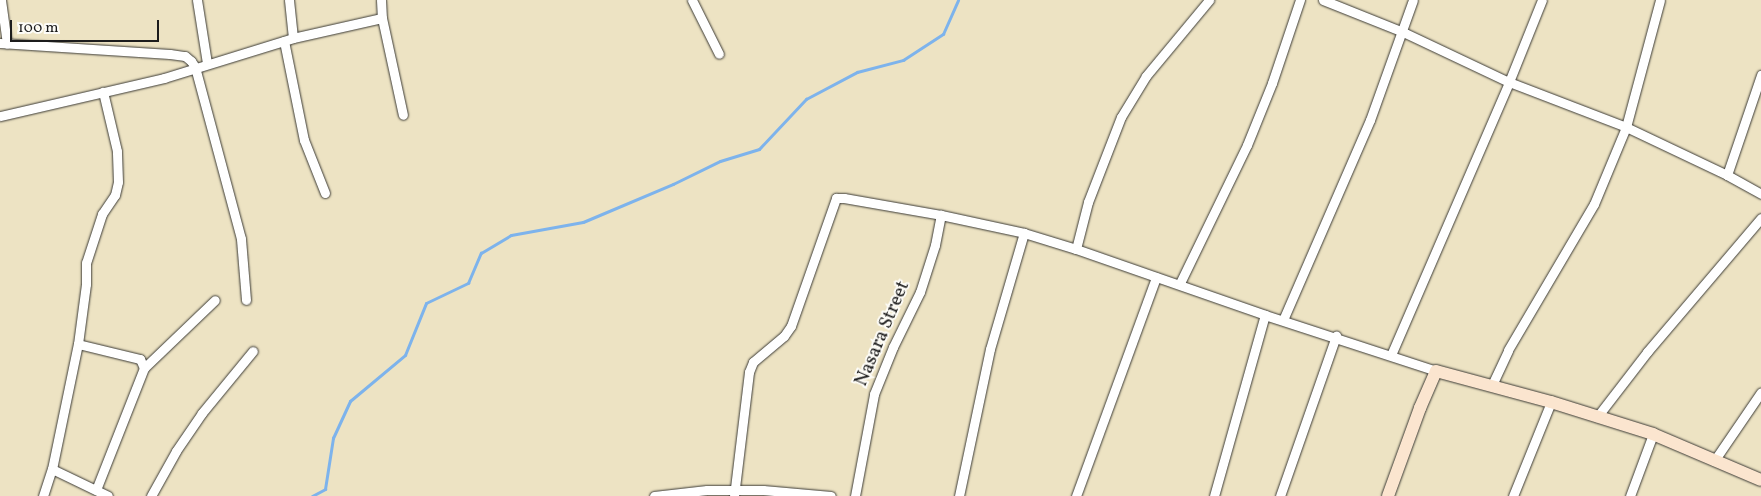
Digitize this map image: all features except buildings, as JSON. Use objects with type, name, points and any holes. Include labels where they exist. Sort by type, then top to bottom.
[{"type":"street","points":[[1,0],[3,43],[170,54],[185,56],[195,67],[241,239],[246,300]]},
{"type":"street","points":[[197,0],[207,63]]},
{"type":"street","points":[[290,0],[289,39],[304,140],[325,193]]},
{"type":"street","points":[[381,0],[382,18],[403,115]]},
{"type":"street","points":[[692,0],[718,54]]},
{"type":"street","points":[[1076,248],[1088,202],[1121,117],[1146,76],[1209,0]]},
{"type":"street","points":[[1180,283],[1247,145],[1272,83],[1300,0]]},
{"type":"street","points":[[1323,0],[1404,32],[1509,82],[1626,127],[1727,174],[1761,194]]},
{"type":"street","points":[[1283,320],[1370,120],[1404,32],[1413,0]]},
{"type":"street","points":[[1391,354],[1509,82],[1542,0]]},
{"type":"street","points":[[1492,385],[1508,350],[1594,204],[1626,127],[1660,0]]},
{"type":"street","points":[[0,116],[164,78],[207,63],[289,39],[382,18]]},
{"type":"street","points":[[1727,174],[1761,75]]},
{"type":"street","points":[[43,496],[52,469],[78,344],[86,284],[86,263],[102,214],[114,195],[118,182],[117,151],[103,92]]},
{"type":"street","points":[[735,493],[749,372],[753,362],[784,336],[791,326],[832,203],[836,198],[940,215],[1076,248],[1156,277],[1180,283],[1265,315],[1391,354],[1436,371],[1551,402],[1653,434],[1761,480]]},
{"type":"street","name":"Nasara Street","points":[[855,496],[874,394],[893,346],[920,292],[935,245],[940,215]]},
{"type":"street","points":[[1597,417],[1647,352],[1761,218]]},
{"type":"street","points":[[959,496],[990,350],[1024,234]]},
{"type":"street","points":[[1076,496],[1105,423],[1156,277]]},
{"type":"street","points":[[96,490],[144,368],[215,300]]},
{"type":"street","points":[[1214,496],[1265,315]]},
{"type":"street","points":[[1280,496],[1336,336]]},
{"type":"street","points":[[78,344],[140,359],[144,368]]},
{"type":"street","points":[[151,496],[176,451],[202,412],[252,351]]},
{"type":"street","points":[[1388,496],[1420,408],[1436,371]]},
{"type":"street","points":[[1714,460],[1761,392]]},
{"type":"street","points":[[1513,496],[1551,402]]},
{"type":"street","points":[[1630,496],[1653,434]]},
{"type":"street","points":[[52,469],[108,496]]},
{"type":"street","points":[[654,496],[707,490],[735,493],[831,496]]},
{"type":"waterway","points":[[312,496],[325,489],[333,438],[350,401],[405,355],[426,303],[468,283],[481,253],[511,235],[583,222],[673,184],[720,161],[759,149],[806,99],[857,72],[903,60],[943,34],[958,0]]}]
